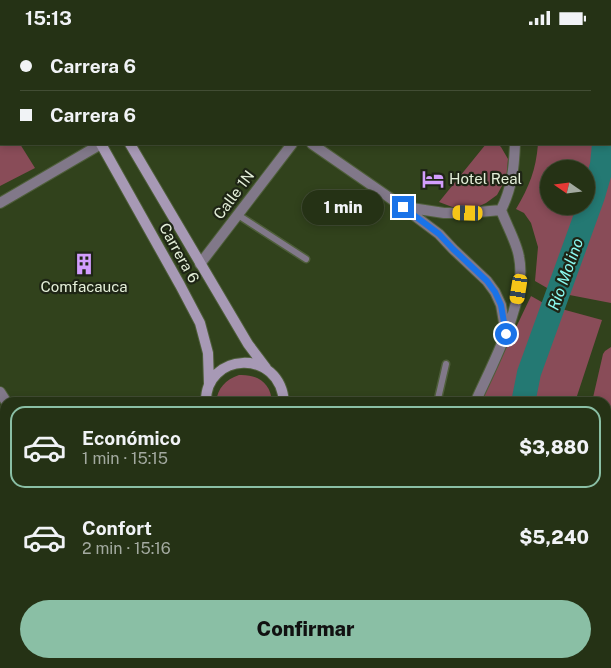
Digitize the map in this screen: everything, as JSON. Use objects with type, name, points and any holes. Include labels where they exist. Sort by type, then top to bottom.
[{"type":"main road","name":"Carrera 6","points":[[102,145],[200,323],[208,353],[209,383],[205,397]]},
{"type":"main road","name":"Carrera 6","points":[[131,145],[248,344],[282,388],[283,397]]},
{"type":"main road","points":[[209,383],[217,373],[228,365],[241,362],[254,363],[266,368]]},
{"type":"street","points":[[0,203],[99,145]]},
{"type":"street","name":"Calle 1N","points":[[200,264],[291,145]]},
{"type":"street","points":[[313,145],[439,234],[487,281],[501,305],[506,334]]},
{"type":"street","points":[[478,397],[506,334],[517,302],[521,277],[519,257],[501,210],[514,169],[515,145]]},
{"type":"street","points":[[403,207],[444,213],[501,210]]},
{"type":"lane","points":[[238,215],[306,259]]},
{"type":"lane","points":[[438,397],[446,364]]},
{"type":"shaded area","points":[[0,145],[21,145],[35,168],[0,186]]},
{"type":"shaded area","points":[[485,145],[499,145],[501,147],[508,159],[507,173],[497,195],[473,209],[455,208],[439,202]]},
{"type":"shaded area","points":[[538,145],[611,145],[611,303],[554,292],[535,281],[538,247],[531,223],[524,213],[516,209],[531,178],[536,162]]},
{"type":"shaded area","points":[[531,296],[547,305],[602,320],[577,397],[483,397]]},
{"type":"shaded area","points":[[611,347],[611,397],[593,397],[603,354]]},
{"type":"shaded area","points":[[239,375],[257,378],[266,385],[271,397],[217,397],[223,385]]},
{"type":"waterway","name":"Río Molino","points":[[524,397],[529,373],[593,196],[602,165],[604,145]]},
{"type":"place","name":"Hotel Real","points":[[433,179]]},
{"type":"place","name":"Comfacauca","points":[[84,264]]},
{"type":"route","points":[[403,207],[439,234],[487,281],[501,305],[506,334]]}]
